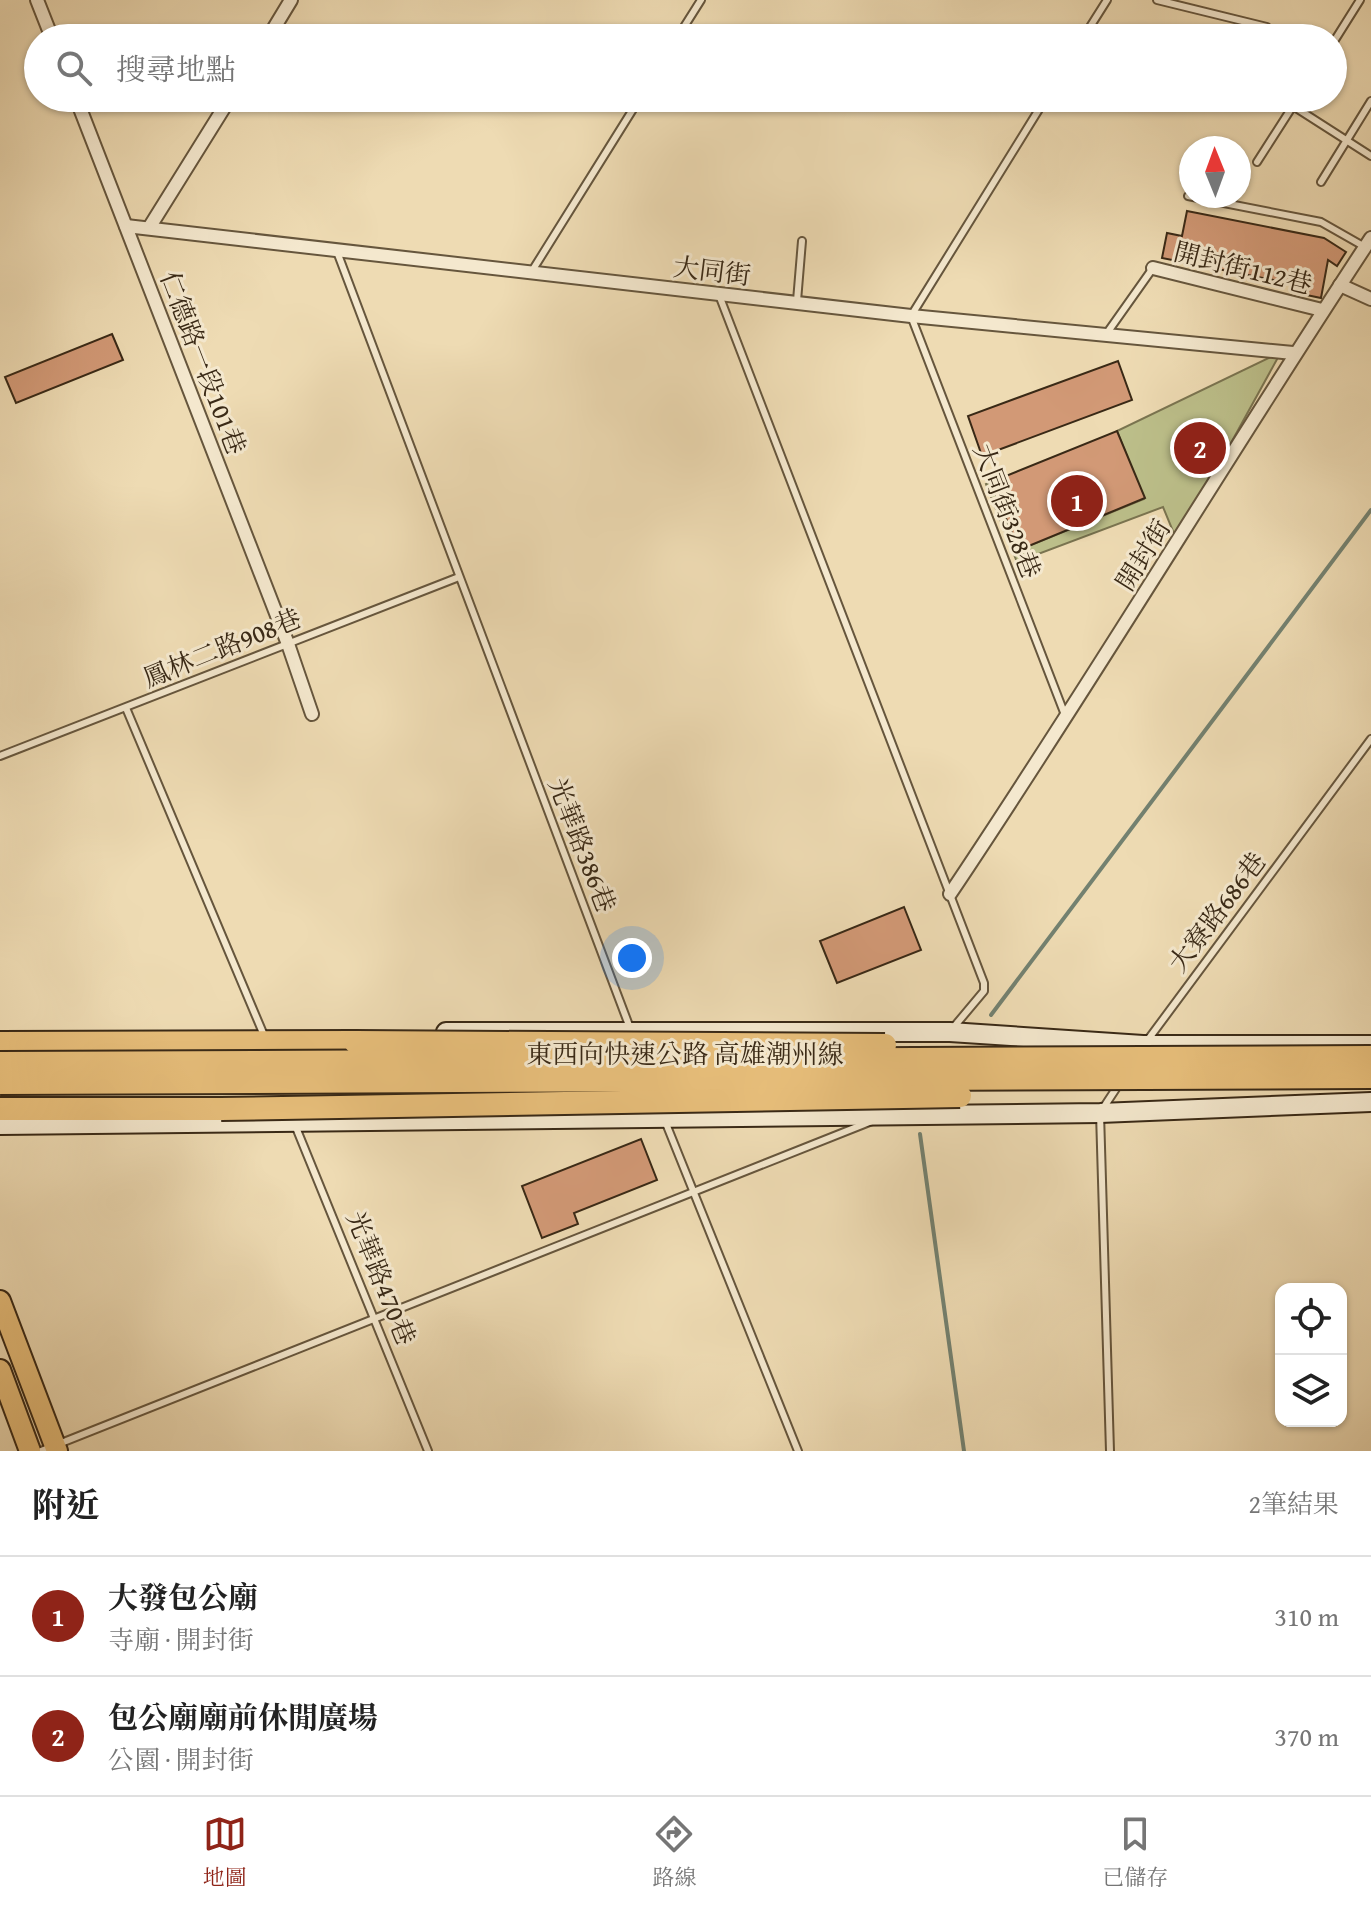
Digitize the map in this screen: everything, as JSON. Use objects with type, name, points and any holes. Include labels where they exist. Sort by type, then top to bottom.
[{"type":"highway","points":[[0,1043],[786,1043],[1140,1052]]},
{"type":"highway","name":"東西向快速公路 高雄潮州線","points":[[0,1063],[1140,1052],[1371,1057]]},
{"type":"highway","points":[[0,1109],[221,1109],[1013,1094],[1290,1084],[1327,1077]]},
{"type":"highway","name":"東西向快速公路 高雄潮州線","points":[[0,1083],[1371,1077]]},
{"type":"main road","points":[[0,1032],[631,1031],[945,1037],[1140,1052],[1371,1045]]},
{"type":"main road","points":[[0,1125],[1100,1113],[1371,1102]]},
{"type":"main road","points":[[0,1301],[51,1449]]},
{"type":"main road","points":[[0,1370],[30,1451]]},
{"type":"street","points":[[40,6],[50,0]]},
{"type":"street","points":[[276,24],[291,0]]},
{"type":"street","name":"仁德路一段101巷","points":[[81,112],[288,644],[312,714]]},
{"type":"street","points":[[149,228],[221,112]]},
{"type":"street","name":"大同街","points":[[126,226],[911,316],[1293,353]]},
{"type":"street","name":"開封街","points":[[950,894],[1067,720],[1293,353],[1368,242]]},
{"type":"street","name":"開封街112巷","points":[[1153,268],[1322,310]]},
{"type":"street","points":[[1340,285],[1371,299]]},
{"type":"lane","points":[[686,24],[701,0]]},
{"type":"lane","points":[[1092,24],[1107,0]]},
{"type":"lane","points":[[1157,0],[1255,24]]},
{"type":"lane","points":[[1345,24],[1360,0]]},
{"type":"lane","points":[[1321,182],[1371,101]]},
{"type":"lane","points":[[531,272],[631,112]]},
{"type":"lane","points":[[911,316],[1037,112]]},
{"type":"lane","points":[[1257,162],[1289,112]]},
{"type":"lane","points":[[1303,112],[1371,156]]},
{"type":"lane","points":[[1249,208],[1321,222],[1368,242]]},
{"type":"lane","points":[[797,303],[802,241]]},
{"type":"lane","name":"光華路386巷","points":[[336,249],[663,1116],[798,1451]]},
{"type":"lane","points":[[1105,335],[1153,268]]},
{"type":"lane","points":[[718,294],[984,983],[984,991],[945,1037]]},
{"type":"lane","name":"大同街328巷","points":[[911,316],[1067,720]]},
{"type":"lane","name":"鳳林二路908巷","points":[[0,756],[459,577]]},
{"type":"lane","points":[[126,708],[263,1033]]},
{"type":"lane","name":"大寮路686巷","points":[[1100,1113],[1140,1052],[1371,739]]},
{"type":"lane","points":[[51,1449],[871,1125],[886,1113],[931,1055]]},
{"type":"lane","points":[[1100,1113],[1110,1451]]},
{"type":"lane","name":"光華路470巷","points":[[293,1121],[428,1451]]},
{"type":"green space","points":[[1281,352],[1177,541],[1163,507],[1017,562],[986,484],[991,482],[1019,550],[1144,499],[1117,431]]},
{"type":"building","points":[[1187,211],[1324,238],[1346,252],[1337,266],[1328,260],[1321,298],[1292,292],[1294,284],[1162,258],[1167,233],[1182,236]]},
{"type":"building","points":[[112,334],[123,360],[16,403],[5,377]]},
{"type":"building","points":[[1118,361],[1132,400],[982,456],[968,416]]},
{"type":"building","points":[[1117,431],[1145,498],[1019,550],[991,482]]},
{"type":"building","points":[[904,907],[921,950],[837,983],[820,941]]},
{"type":"building","points":[[641,1139],[657,1180],[574,1213],[578,1224],[542,1238],[522,1186]]},
{"type":"waterway","points":[[991,1015],[1371,510]]},
{"type":"waterway","points":[[920,1134],[964,1451]]},
{"type":"place","name":"包公廟廟前休閒廣場","points":[[1200,448]]},
{"type":"place","name":"大發包公廟","points":[[1077,501]]}]
